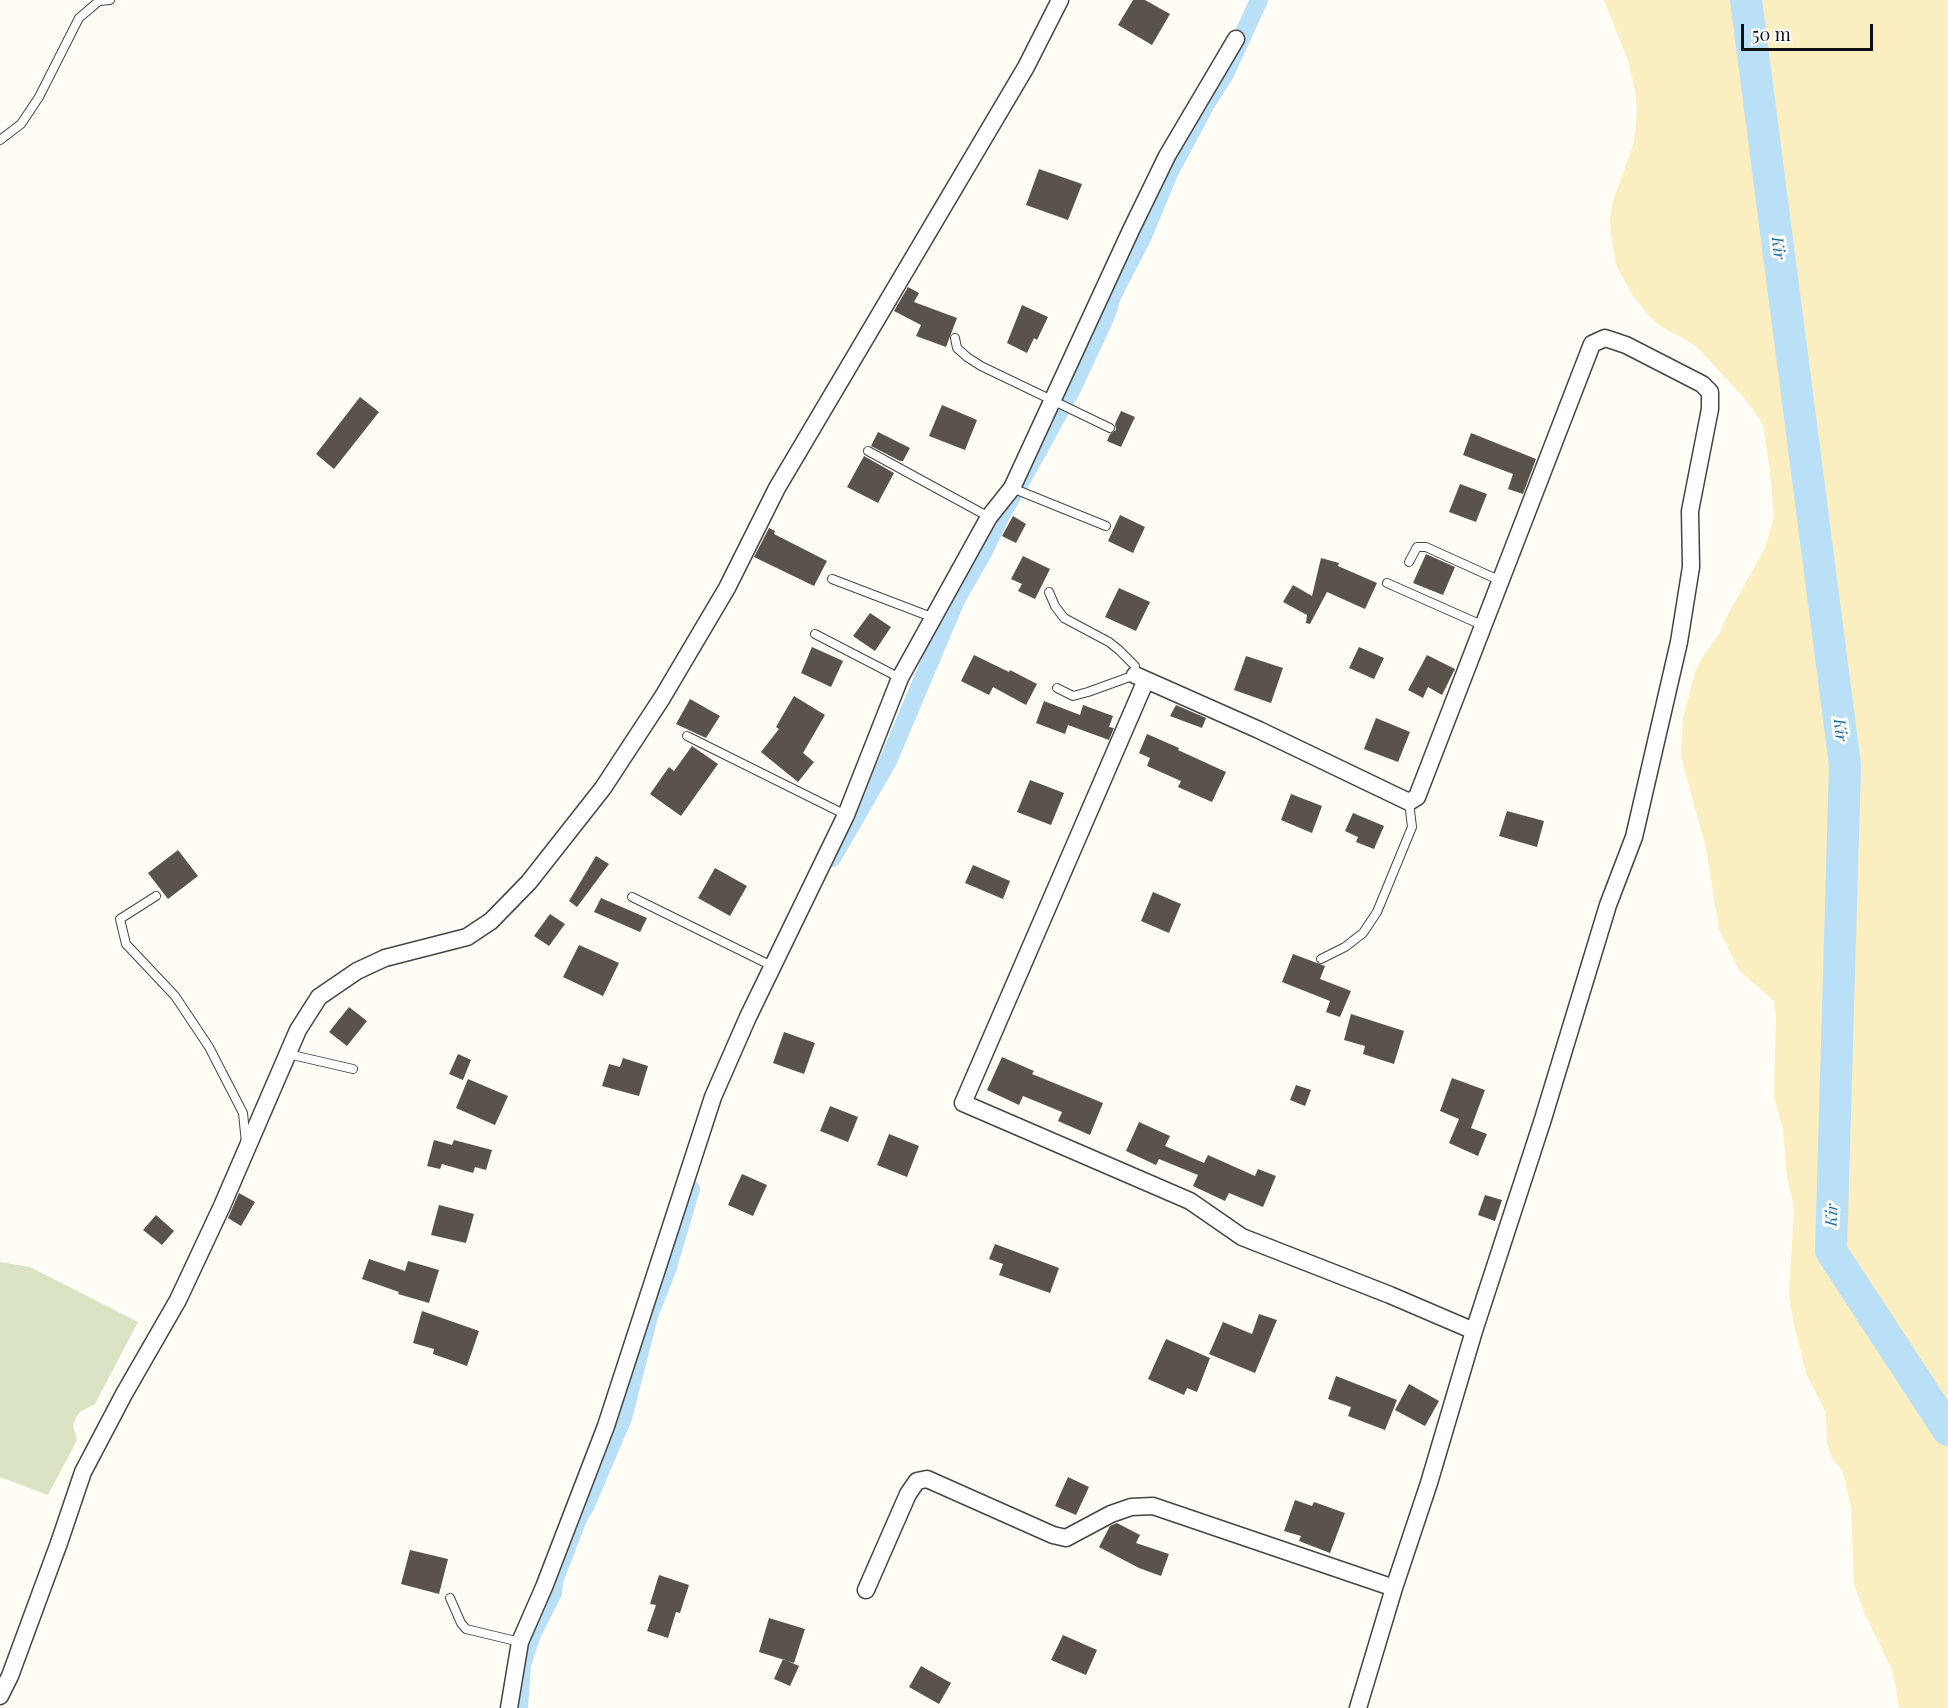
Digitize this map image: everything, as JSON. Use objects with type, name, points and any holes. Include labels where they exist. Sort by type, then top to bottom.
[{"type":"street","points":[[0,1696],[10,1676],[83,1472],[124,1394],[178,1300],[298,1030],[319,997],[357,970],[385,958],[467,938],[490,921],[529,882],[603,788],[662,698],[727,588],[777,488],[1026,67],[1060,0]]},
{"type":"street","points":[[509,1708],[520,1642],[549,1576],[606,1426],[713,1097],[772,966],[846,814],[900,678],[989,517],[1012,488],[1167,156],[1236,39]]},
{"type":"street","points":[[1358,1708],[1474,1331],[1544,1119],[1608,905],[1634,837],[1679,642],[1691,567],[1690,510],[1710,409],[1710,392],[1702,384],[1626,345],[1605,338],[1593,344],[1418,796],[1409,802],[1258,730],[1141,678],[963,1103],[1190,1201],[1242,1237],[1390,1295],[1474,1331]]},
{"type":"street","points":[[866,1590],[908,1494],[917,1481],[927,1479],[1053,1535],[1066,1538],[1111,1514],[1131,1507],[1153,1506],[1394,1588]]},
{"type":"lane","points":[[0,140],[21,124],[39,97],[79,18],[99,1],[110,0]]},
{"type":"lane","points":[[955,338],[957,348],[981,366],[1110,428]]},
{"type":"lane","points":[[868,451],[989,517]]},
{"type":"lane","points":[[1012,488],[1106,526]]},
{"type":"lane","points":[[1409,562],[1417,547],[1426,547],[1501,581]]},
{"type":"lane","points":[[832,579],[934,619]]},
{"type":"lane","points":[[1388,583],[1484,626]]},
{"type":"lane","points":[[1048,592],[1064,618],[1119,650],[1135,666],[1141,678],[1073,696],[1057,688]]},
{"type":"lane","points":[[815,634],[900,678]]},
{"type":"lane","points":[[687,736],[846,814]]},
{"type":"lane","points":[[1321,959],[1345,947],[1363,933],[1377,912],[1412,828],[1409,802]]},
{"type":"lane","points":[[156,896],[120,919],[126,944],[175,996],[210,1047],[243,1113],[246,1149]]},
{"type":"lane","points":[[632,897],[772,966]]},
{"type":"lane","points":[[288,1054],[353,1070]]},
{"type":"lane","points":[[450,1598],[466,1629],[520,1642]]},
{"type":"sand","points":[[1604,0],[1948,0],[1948,1708],[1899,1708],[1891,1668],[1865,1614],[1854,1584],[1851,1507],[1846,1485],[1842,1470],[1832,1458],[1827,1444],[1826,1413],[1806,1373],[1794,1325],[1789,1295],[1794,1208],[1787,1177],[1783,1129],[1774,1098],[1776,1015],[1774,1001],[1739,970],[1719,929],[1706,848],[1681,756],[1683,718],[1695,672],[1720,633],[1765,548],[1774,517],[1770,470],[1763,425],[1747,401],[1700,350],[1659,325],[1648,315],[1630,291],[1616,265],[1610,217],[1613,201],[1634,143],[1637,111],[1629,63]]},
{"type":"green space","points":[[0,1262],[30,1267],[138,1322],[95,1404],[80,1412],[76,1417],[73,1426],[77,1440],[48,1495],[0,1477]]},
{"type":"building","points":[[1133,0],[1145,0],[1170,14],[1152,45],[1118,25]]},
{"type":"building","points":[[1039,169],[1082,184],[1068,220],[1026,205]]},
{"type":"building","points":[[908,287],[919,293],[914,302],[957,318],[946,347],[916,336],[921,325],[894,311]]},
{"type":"building","points":[[1022,305],[1048,317],[1037,340],[1034,338],[1027,353],[1007,343]]},
{"type":"building","points":[[360,397],[379,412],[334,469],[316,454]]},
{"type":"building","points":[[942,405],[977,420],[965,450],[929,436]]},
{"type":"building","points":[[1121,411],[1135,417],[1121,447],[1107,441],[1110,434],[1116,430],[1115,424]]},
{"type":"building","points":[[878,432],[910,448],[903,461],[871,446]]},
{"type":"building","points":[[1471,433],[1536,459],[1523,494],[1508,489],[1513,474],[1463,455]]},
{"type":"building","points":[[864,456],[894,473],[878,503],[847,487]]},
{"type":"building","points":[[1460,484],[1487,494],[1476,522],[1449,512]]},
{"type":"building","points":[[1120,515],[1145,527],[1133,553],[1108,541]]},
{"type":"building","points":[[1013,516],[1026,524],[1016,543],[1002,536]]},
{"type":"building","points":[[769,528],[775,531],[774,534],[827,561],[814,586],[754,557]]},
{"type":"building","points":[[1426,554],[1455,567],[1443,595],[1413,583]]},
{"type":"building","points":[[1023,556],[1050,569],[1035,599],[1018,591],[1022,584],[1011,579]]},
{"type":"building","points":[[1321,558],[1339,563],[1338,566],[1377,583],[1365,609],[1327,592],[1310,624],[1306,623],[1307,615],[1283,602],[1293,585],[1312,596]]},
{"type":"building","points":[[1119,588],[1150,602],[1136,631],[1105,617]]},
{"type":"building","points":[[870,613],[891,627],[875,651],[853,636]]},
{"type":"building","points":[[812,647],[843,661],[831,687],[801,673]]},
{"type":"building","points":[[1359,647],[1384,658],[1374,679],[1349,668]]},
{"type":"building","points":[[974,655],[1037,684],[1026,705],[993,687],[989,695],[961,681]]},
{"type":"building","points":[[1427,655],[1455,669],[1442,695],[1428,687],[1423,698],[1408,690]]},
{"type":"building","points":[[1246,656],[1283,668],[1271,703],[1234,690]]},
{"type":"building","points":[[794,696],[825,715],[803,753],[814,762],[798,782],[761,752],[779,729],[776,727]]},
{"type":"building","points":[[690,699],[720,716],[706,738],[676,724]]},
{"type":"building","points":[[1044,701],[1080,715],[1083,705],[1113,716],[1109,727],[1114,728],[1109,740],[1068,725],[1065,734],[1036,723]]},
{"type":"building","points":[[1176,705],[1206,718],[1202,728],[1170,716]]},
{"type":"building","points":[[1376,718],[1410,732],[1398,762],[1364,749]]},
{"type":"building","points":[[1147,734],[1226,772],[1212,802],[1178,787],[1181,781],[1147,766],[1150,758],[1139,753]]},
{"type":"building","points":[[692,746],[718,764],[681,816],[650,794],[669,767],[674,771]]},
{"type":"building","points":[[1030,780],[1064,793],[1051,825],[1017,812]]},
{"type":"building","points":[[1291,794],[1322,806],[1312,833],[1281,820]]},
{"type":"building","points":[[1507,811],[1544,821],[1537,847],[1499,836]]},
{"type":"building","points":[[1353,813],[1384,826],[1374,849],[1356,842],[1358,837],[1345,831]]},
{"type":"building","points":[[178,850],[198,876],[168,899],[148,873]]},
{"type":"building","points":[[596,856],[609,864],[577,907],[569,901]]},
{"type":"building","points":[[973,865],[1010,881],[1003,899],[965,883]]},
{"type":"building","points":[[715,868],[747,886],[730,916],[698,898]]},
{"type":"building","points":[[1153,892],[1181,904],[1169,933],[1141,921]]},
{"type":"building","points":[[601,898],[647,918],[640,932],[594,912]]},
{"type":"building","points":[[550,914],[565,924],[549,946],[534,936]]},
{"type":"building","points":[[579,945],[619,963],[603,996],[563,977]]},
{"type":"building","points":[[1293,954],[1325,966],[1320,979],[1351,991],[1340,1017],[1326,1012],[1330,1001],[1282,982]]},
{"type":"building","points":[[349,1007],[367,1021],[347,1046],[329,1032]]},
{"type":"building","points":[[1351,1014],[1404,1031],[1394,1064],[1363,1054],[1365,1046],[1344,1040]]},
{"type":"building","points":[[784,1032],[815,1043],[804,1074],[773,1063]]},
{"type":"building","points":[[458,1054],[471,1060],[463,1080],[449,1074]]},
{"type":"building","points":[[1002,1057],[1034,1071],[1032,1074],[1103,1103],[1090,1135],[1058,1121],[1062,1112],[1023,1096],[1019,1105],[987,1090]]},
{"type":"building","points":[[623,1058],[648,1066],[639,1096],[602,1086],[609,1064],[620,1067]]},
{"type":"building","points":[[1452,1078],[1485,1090],[1471,1128],[1487,1134],[1478,1156],[1449,1143],[1459,1119],[1440,1111]]},
{"type":"building","points":[[468,1079],[508,1096],[495,1125],[456,1108]]},
{"type":"building","points":[[1296,1085],[1311,1090],[1305,1106],[1290,1100]]},
{"type":"building","points":[[830,1106],[858,1117],[848,1142],[820,1131]]},
{"type":"building","points":[[1139,1122],[1170,1136],[1165,1146],[1204,1163],[1208,1155],[1255,1176],[1258,1169],[1276,1176],[1263,1207],[1229,1193],[1225,1201],[1193,1186],[1198,1175],[1159,1159],[1156,1165],[1126,1151]]},
{"type":"building","points":[[889,1134],[919,1146],[907,1177],[877,1165]]},
{"type":"building","points":[[434,1140],[452,1145],[454,1140],[492,1150],[486,1170],[475,1167],[473,1173],[442,1164],[440,1169],[427,1166]]},
{"type":"building","points":[[742,1174],[767,1185],[753,1216],[728,1205]]},
{"type":"building","points":[[239,1193],[255,1202],[241,1226],[228,1218]]},
{"type":"building","points":[[1485,1195],[1502,1200],[1495,1221],[1478,1215]]},
{"type":"building","points":[[439,1205],[474,1214],[466,1243],[431,1235]]},
{"type":"building","points":[[156,1215],[174,1231],[162,1245],[143,1230]]},
{"type":"building","points":[[995,1244],[1059,1268],[1050,1293],[999,1275],[1003,1264],[989,1259]]},
{"type":"building","points":[[369,1259],[405,1271],[408,1261],[439,1270],[429,1303],[398,1294],[399,1292],[362,1279]]},
{"type":"building","points":[[422,1311],[479,1331],[467,1366],[433,1354],[434,1349],[413,1343]]},
{"type":"building","points":[[1259,1314],[1277,1320],[1255,1373],[1209,1354],[1223,1322],[1252,1334]]},
{"type":"building","points":[[1166,1339],[1210,1358],[1197,1392],[1187,1388],[1184,1395],[1148,1379]]},
{"type":"building","points":[[1336,1376],[1397,1400],[1385,1430],[1348,1416],[1351,1407],[1328,1399]]},
{"type":"building","points":[[1409,1384],[1439,1401],[1425,1426],[1395,1410]]},
{"type":"building","points":[[1068,1477],[1089,1487],[1076,1515],[1055,1506]]},
{"type":"building","points":[[1295,1500],[1312,1506],[1314,1502],[1345,1513],[1330,1553],[1299,1541],[1301,1536],[1284,1531]]},
{"type":"building","points":[[1117,1523],[1140,1535],[1136,1543],[1169,1554],[1161,1576],[1139,1568],[1099,1547],[1110,1526]]},
{"type":"building","points":[[410,1550],[448,1559],[439,1594],[401,1584]]},
{"type":"building","points":[[659,1575],[689,1585],[680,1613],[676,1612],[668,1638],[647,1631],[656,1605],[650,1604]]},
{"type":"building","points":[[769,1618],[805,1629],[794,1663],[759,1652]]},
{"type":"building","points":[[1063,1635],[1097,1650],[1086,1675],[1051,1660]]},
{"type":"building","points":[[783,1659],[799,1666],[790,1686],[774,1679]]},
{"type":"building","points":[[921,1666],[951,1683],[939,1704],[909,1687]]},
{"type":"waterway","points":[[832,858],[888,761],[956,600],[1072,389],[1106,316],[1113,294],[1143,236],[1169,173],[1225,74],[1259,0]]},
{"type":"waterway","name":"Kir","points":[[1746,0],[1845,765],[1831,1251],[1948,1430]]},
{"type":"waterway","points":[[519,1708],[522,1665],[532,1634],[553,1593],[554,1581],[579,1516],[623,1418],[649,1316],[667,1270],[691,1189]]}]
